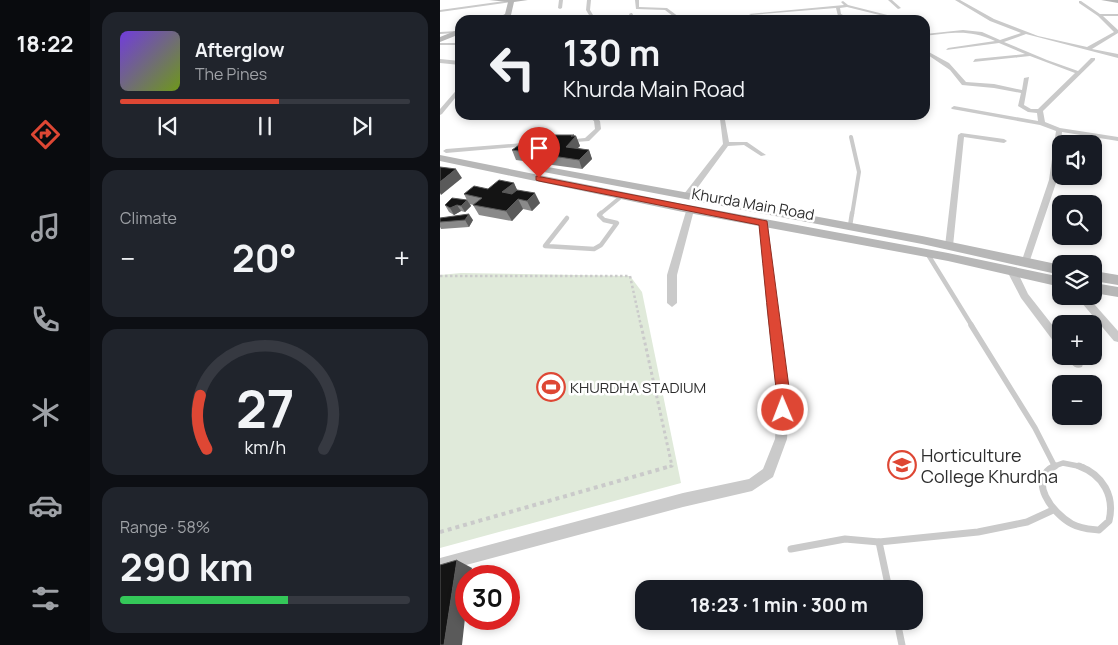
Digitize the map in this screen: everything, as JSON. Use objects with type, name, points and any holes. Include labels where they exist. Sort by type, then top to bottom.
[{"type":"main road","points":[[492,0],[525,0]]},
{"type":"main road","points":[[1104,0],[1118,1]]},
{"type":"main road","points":[[508,15],[511,1]]},
{"type":"main road","points":[[440,40],[455,33]]},
{"type":"main road","name":"Khurda Main Road","points":[[442,153],[622,196],[690,210],[764,223],[949,246],[1052,268]]},
{"type":"main road","name":"Khurda Main Road","points":[[442,153],[687,196],[847,232],[927,253],[1052,280]]},
{"type":"main road","points":[[1102,279],[1117,285]]},
{"type":"main road","points":[[1102,287],[1117,285]]},
{"type":"street","points":[[560,8],[561,0]]},
{"type":"street","points":[[589,0],[588,10],[591,15]]},
{"type":"street","points":[[637,0],[636,8],[666,9],[674,15]]},
{"type":"street","points":[[841,0],[847,6]]},
{"type":"street","points":[[890,0],[899,8]]},
{"type":"street","points":[[957,0],[992,20],[1025,33],[1118,56]]},
{"type":"street","points":[[440,11],[511,1]]},
{"type":"street","points":[[1080,2],[1099,15],[1117,32],[1088,49]]},
{"type":"street","points":[[751,14],[847,6],[884,15]]},
{"type":"street","points":[[838,7],[839,15]]},
{"type":"street","points":[[1099,15],[1118,15]]},
{"type":"street","points":[[930,34],[963,31],[980,33],[1030,55],[1079,73]]},
{"type":"street","points":[[440,33],[455,32]]},
{"type":"street","points":[[948,49],[998,42],[1025,33]]},
{"type":"street","points":[[440,44],[455,44]]},
{"type":"street","points":[[930,54],[947,63],[956,71],[964,84],[994,86],[1023,92]]},
{"type":"street","points":[[975,61],[1030,55]]},
{"type":"street","points":[[1027,78],[1021,106],[1030,111],[1040,111],[1093,59]]},
{"type":"street","points":[[440,62],[455,63]]},
{"type":"street","points":[[440,113],[455,99]]},
{"type":"street","points":[[954,108],[1042,123],[1059,130],[1118,139]]},
{"type":"street","points":[[1040,111],[1042,123]]},
{"type":"street","points":[[442,153],[587,140],[598,129],[597,120]]},
{"type":"street","points":[[687,196],[726,144],[722,120]]},
{"type":"street","points":[[1025,263],[1051,187],[1059,130]]},
{"type":"street","points":[[949,246],[961,135],[1004,141]]},
{"type":"street","points":[[726,144],[745,143],[763,155]]},
{"type":"street","points":[[672,303],[672,275],[690,210]]},
{"type":"street","points":[[440,565],[683,500],[752,485],[768,473],[781,439],[784,395],[772,313],[764,223]]},
{"type":"street","points":[[1012,271],[1024,296],[1052,332]]},
{"type":"street","points":[[1089,305],[1118,338]]},
{"type":"lane","points":[[847,232],[859,172],[851,137]]},
{"type":"lane","points":[[567,218],[545,246],[594,249],[601,245],[616,222],[604,220],[599,215],[622,196]]},
{"type":"lane","points":[[927,253],[1035,428],[1054,465]]},
{"type":"lane","points":[[1063,462],[1075,464],[1098,476],[1114,498],[1117,510],[1115,519],[1109,526],[1100,530],[1088,531],[1070,524],[1054,510],[1042,488],[1046,470],[1054,465],[1063,462]]},
{"type":"lane","points":[[791,549],[845,539],[879,542],[988,530],[1027,522],[1054,510]]},
{"type":"lane","points":[[879,542],[887,580]]},
{"type":"lane","points":[[898,630],[902,645]]},
{"type":"path","points":[[440,276],[630,276],[672,466],[440,532]]},
{"type":"green space","name":"KHURDHA STADIUM","points":[[461,273],[630,276],[642,292],[681,483],[440,548],[440,275]]},
{"type":"building","points":[[555,135],[574,135],[571,136],[576,136],[566,147],[589,150],[579,160],[512,150],[519,145],[531,146],[539,140],[549,140]]},
{"type":"building","points":[[440,167],[456,169],[440,182]]},
{"type":"building","points":[[499,180],[514,183],[502,192],[512,194],[517,190],[535,193],[527,201],[518,199],[506,211],[473,205],[482,198],[464,194],[474,186],[488,189]]},
{"type":"building","points":[[452,198],[467,200],[461,206],[457,205],[450,208],[445,205]]},
{"type":"building","points":[[469,214],[465,220],[440,222],[440,218]]},
{"type":"building","points":[[457,560],[444,645],[440,645],[440,565]]},
{"type":"place","name":"KHURDHA STADIUM","points":[[551,387]]},
{"type":"place","name":"Horticulture College Khurdha","points":[[902,465]]},
{"type":"route","points":[[539,178],[764,223],[772,313],[784,395],[783,410]]}]
